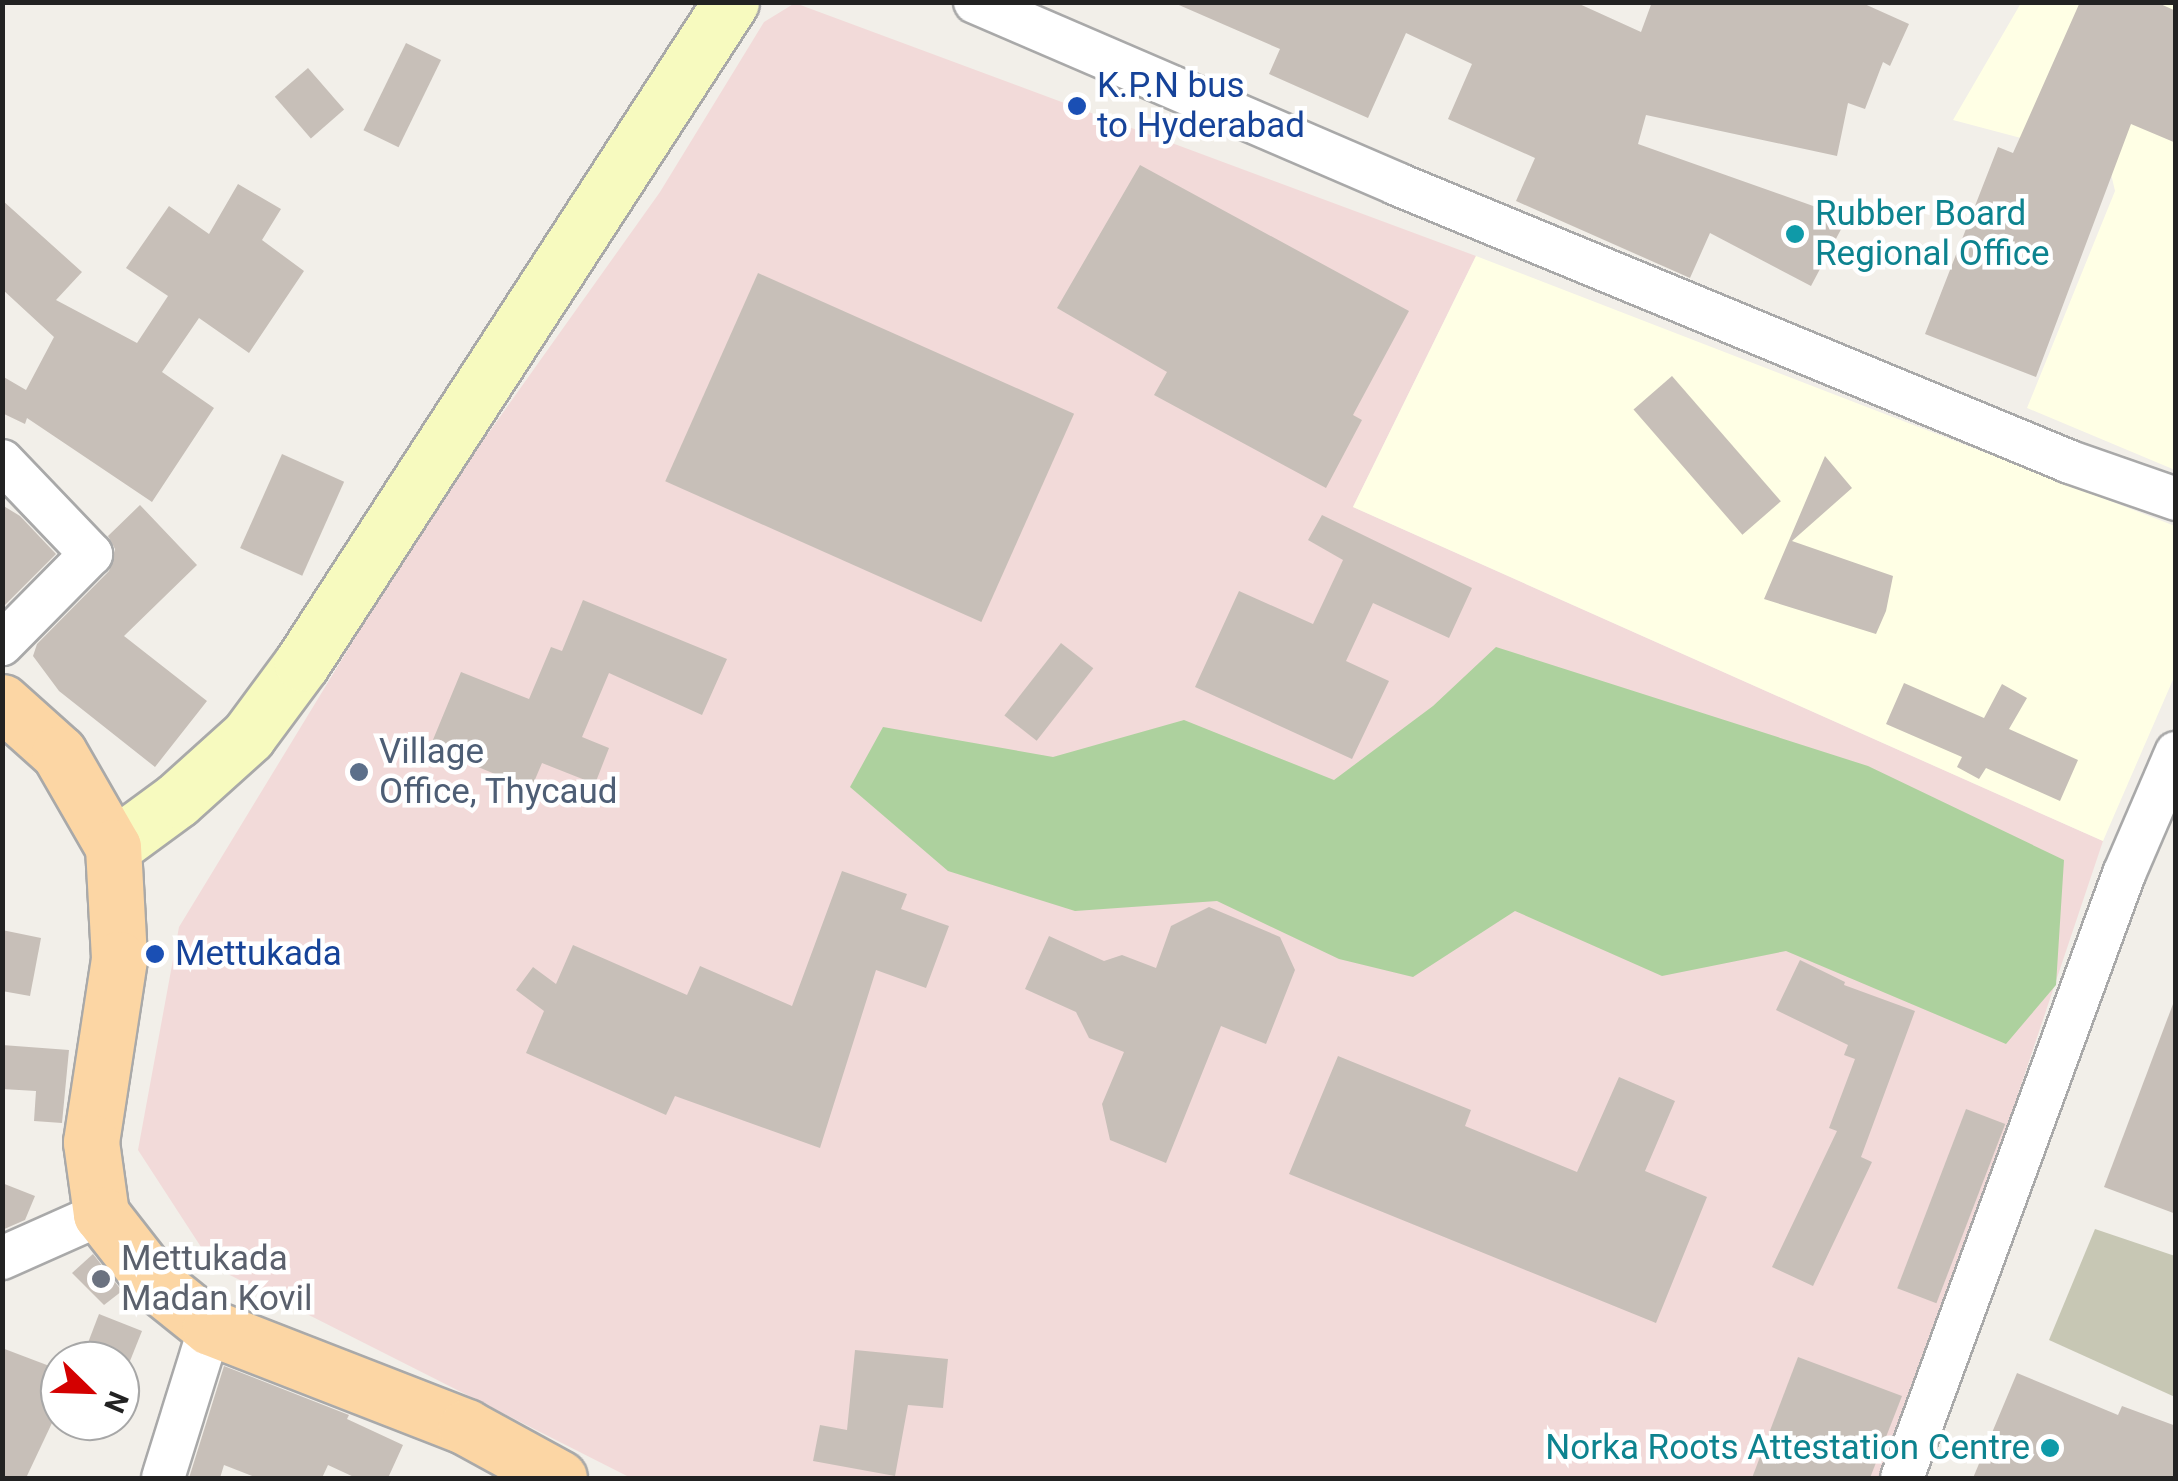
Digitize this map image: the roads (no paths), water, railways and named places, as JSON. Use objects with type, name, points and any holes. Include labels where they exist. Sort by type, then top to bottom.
[{"type":"main road","points":[[2,702],[58,753],[113,847],[119,959],[91,1142],[101,1214],[154,1283],[210,1327],[428,1410],[494,1460],[560,1478]]},
{"type":"street","points":[[113,847],[177,800],[248,736],[291,678],[730,2]]},
{"type":"street","points":[[975,2],[1397,184],[2070,462],[2176,499]]},
{"type":"street","points":[[2,461],[90,554],[2,644]]},
{"type":"street","points":[[1902,1478],[2124,874],[2176,753]]},
{"type":"street","points":[[2,1258],[101,1214]]},
{"type":"street","points":[[163,1478],[210,1327]]},
{"type":"place","name":"K.P.N bus to Hyderabad","points":[[1077,106]]},
{"type":"place","name":"Rubber Board Regional Office","points":[[1795,234]]},
{"type":"place","name":"Village Office, Thycaud","points":[[359,772]]},
{"type":"place","name":"Mettukada","points":[[155,954]]},
{"type":"place","name":"Mettukada Madan Kovil","points":[[101,1279]]},
{"type":"place","name":"Norka Roots Attestation Centre","points":[[2050,1448]]}]
